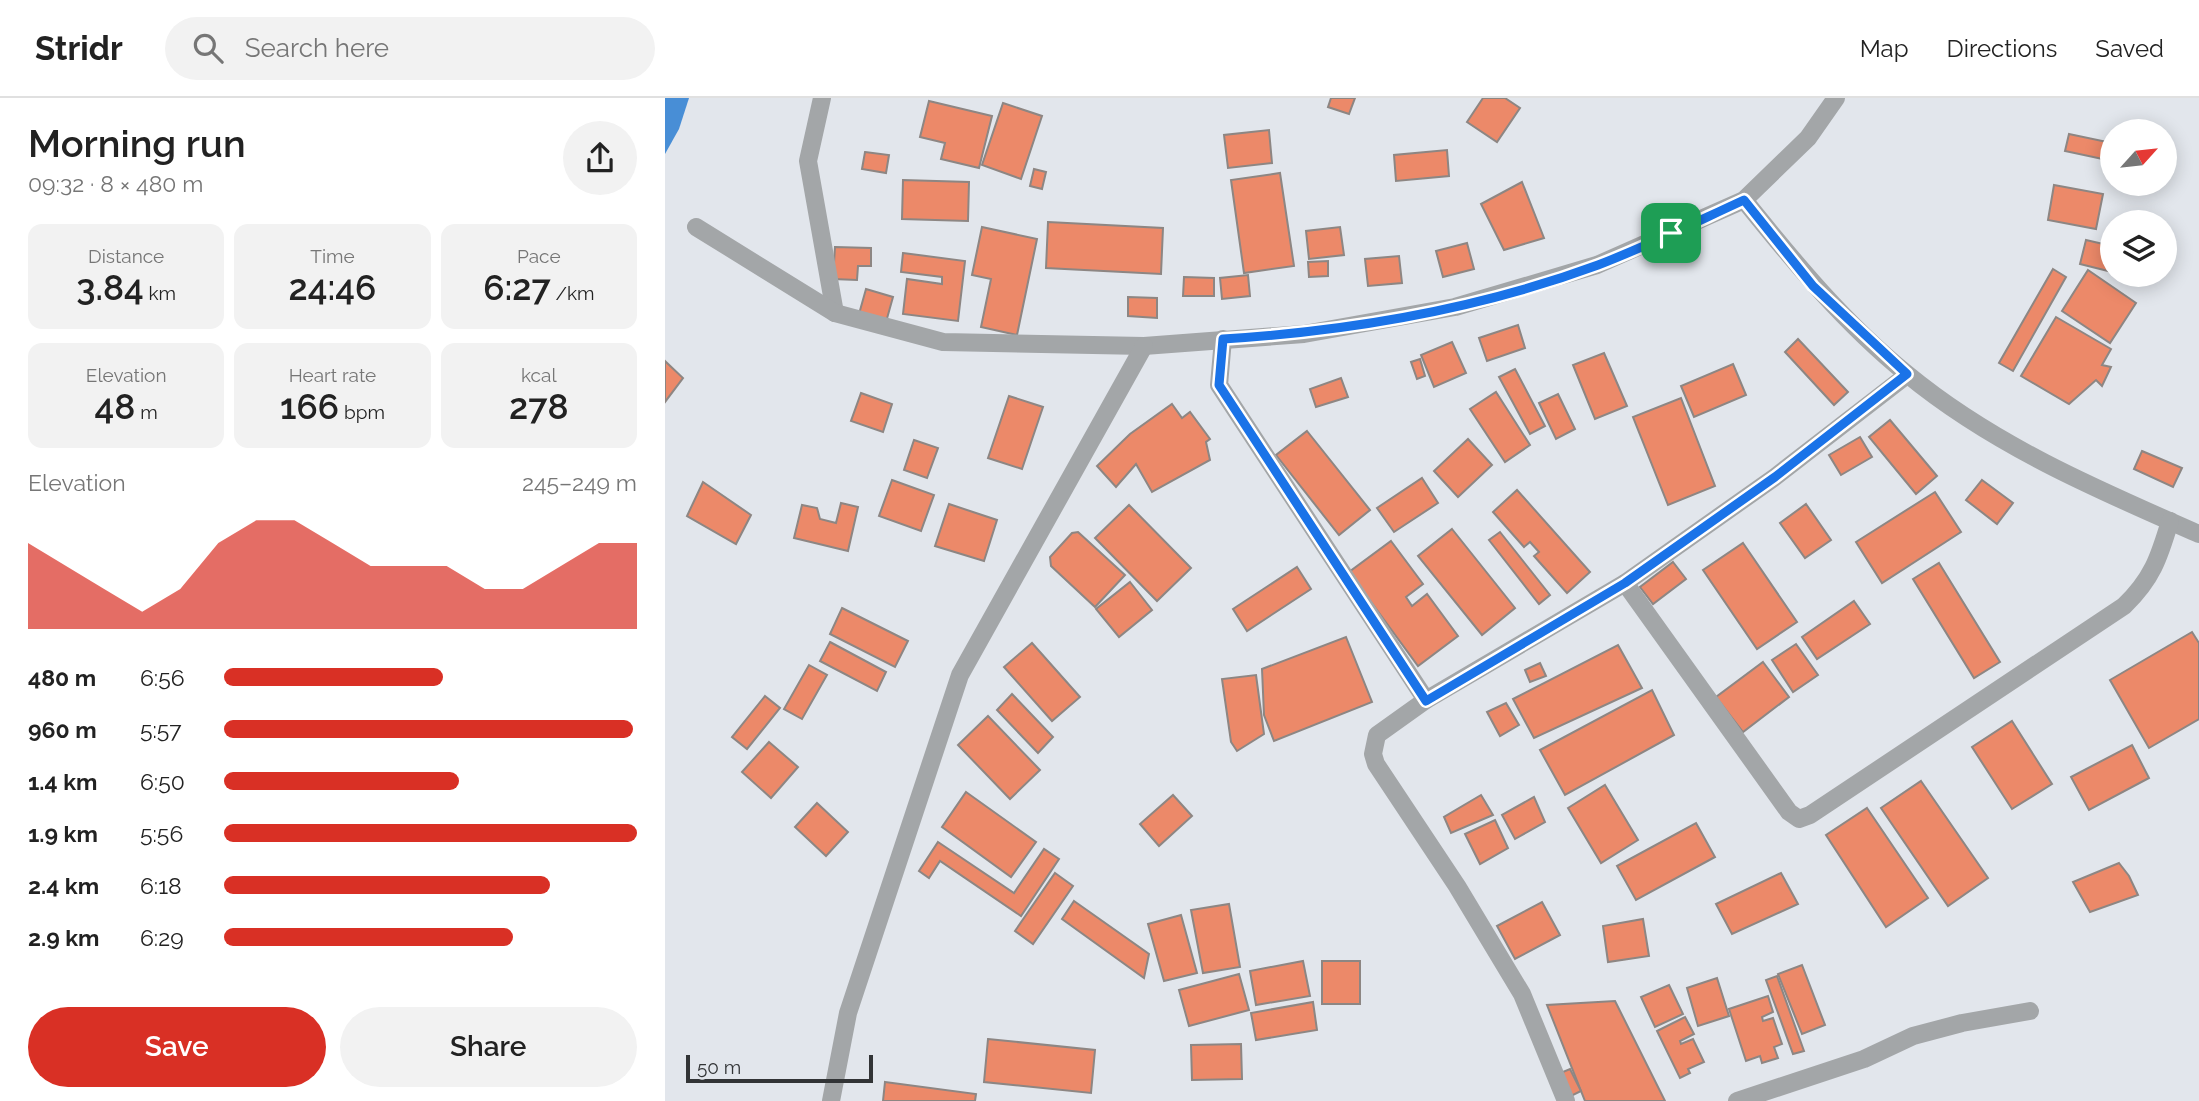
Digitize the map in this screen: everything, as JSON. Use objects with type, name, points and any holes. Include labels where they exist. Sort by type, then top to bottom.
[{"type":"street","points":[[821,98],[808,161],[835,313]]},
{"type":"street","points":[[696,228],[835,313],[943,342],[1144,346],[1304,334],[1455,307],[1597,265],[1744,200],[1808,138],[1836,98]]},
{"type":"street","points":[[1744,200],[1813,286],[1907,374],[1983,427],[2097,490],[2199,534]]},
{"type":"street","points":[[1223,339],[1219,385],[1426,701]]},
{"type":"street","points":[[831,1101],[848,1013],[960,675],[1144,346]]},
{"type":"street","points":[[1566,1101],[1522,994],[1457,886],[1376,764],[1373,754],[1377,735],[1426,701],[1625,583],[1775,477],[1907,374]]},
{"type":"street","points":[[1625,583],[1789,812],[1798,819],[1810,815],[2124,606],[2144,586],[2170,521]]},
{"type":"street","points":[[1737,1101],[1864,1059],[1913,1036],[1962,1023],[2030,1011]]},
{"type":"water","points":[[665,98],[689,98],[679,129],[665,154]]},
{"type":"building","points":[[1331,98],[1355,98],[1349,114],[1328,107]]},
{"type":"building","points":[[1483,98],[1505,98],[1520,108],[1497,142],[1467,122]]},
{"type":"building","points":[[929,101],[992,116],[979,168],[941,159],[945,143],[920,137]]},
{"type":"building","points":[[1003,103],[1042,116],[1021,179],[982,165]]},
{"type":"building","points":[[1269,130],[1272,163],[1228,168],[1224,135]]},
{"type":"building","points":[[2069,134],[2100,140],[2100,158],[2065,151]]},
{"type":"building","points":[[1447,150],[1449,176],[1396,181],[1394,155]]},
{"type":"building","points":[[865,152],[889,155],[886,173],[862,169]]},
{"type":"building","points":[[1034,169],[1046,172],[1042,189],[1030,186]]},
{"type":"building","points":[[1280,173],[1294,266],[1244,273],[1231,180]]},
{"type":"building","points":[[903,180],[969,182],[968,221],[902,219]]},
{"type":"building","points":[[1522,182],[1544,238],[1504,250],[1481,204]]},
{"type":"building","points":[[2054,185],[2103,196],[2096,229],[2048,220]]},
{"type":"building","points":[[1048,222],[1163,228],[1161,274],[1046,268]]},
{"type":"building","points":[[982,227],[1037,239],[1017,335],[981,327],[991,279],[972,275]]},
{"type":"building","points":[[1340,227],[1344,255],[1309,259],[1306,231]]},
{"type":"building","points":[[2086,240],[2100,243],[2100,269],[2080,264]]},
{"type":"building","points":[[1467,243],[1474,269],[1443,277],[1436,251]]},
{"type":"building","points":[[835,247],[871,248],[871,266],[858,266],[857,280],[833,279]]},
{"type":"building","points":[[903,253],[965,261],[958,321],[903,314],[907,279],[942,284],[942,277],[901,272]]},
{"type":"building","points":[[1399,256],[1402,283],[1368,286],[1365,259]]},
{"type":"building","points":[[1328,261],[1328,276],[1309,277],[1308,262]]},
{"type":"building","points":[[2053,269],[2066,277],[2013,371],[1999,363]]},
{"type":"building","points":[[2088,270],[2100,278],[2100,287],[2113,287],[2136,303],[2110,343],[2062,311]]},
{"type":"building","points":[[1248,275],[1250,296],[1222,299],[1220,278]]},
{"type":"building","points":[[1184,277],[1214,278],[1214,296],[1183,296]]},
{"type":"building","points":[[866,289],[893,297],[886,322],[859,314]]},
{"type":"building","points":[[1128,297],[1157,298],[1157,318],[1128,316]]},
{"type":"building","points":[[2056,317],[2111,349],[2102,365],[2111,367],[2102,386],[2096,380],[2069,404],[2021,376]]},
{"type":"building","points":[[1518,325],[1525,348],[1487,361],[1479,338]]},
{"type":"building","points":[[1798,339],[1848,392],[1834,405],[1785,352]]},
{"type":"building","points":[[1452,342],[1466,373],[1434,387],[1421,355]]},
{"type":"building","points":[[1604,353],[1627,406],[1595,419],[1573,365]]},
{"type":"building","points":[[1420,359],[1425,376],[1417,379],[1411,362]]},
{"type":"building","points":[[665,361],[683,378],[665,402]]},
{"type":"building","points":[[1733,364],[1746,395],[1694,417],[1681,386]]},
{"type":"building","points":[[1515,369],[1545,426],[1530,434],[1499,377]]},
{"type":"building","points":[[1341,378],[1348,397],[1316,407],[1310,389]]},
{"type":"building","points":[[1496,392],[1530,445],[1505,462],[1470,409]]},
{"type":"building","points":[[861,393],[892,404],[883,432],[851,421]]},
{"type":"building","points":[[1558,394],[1575,429],[1556,439],[1539,403]]},
{"type":"building","points":[[1009,396],[1043,407],[1022,469],[988,458]]},
{"type":"building","points":[[1681,398],[1715,486],[1668,505],[1633,417]]},
{"type":"building","points":[[1172,404],[1182,418],[1190,412],[1210,439],[1206,442],[1210,460],[1152,492],[1136,464],[1116,487],[1097,466],[1130,434]]},
{"type":"building","points":[[1890,420],[1937,476],[1916,494],[1869,437]]},
{"type":"building","points":[[1307,431],[1370,510],[1339,535],[1276,455]]},
{"type":"building","points":[[1860,437],[1872,457],[1841,475],[1829,455]]},
{"type":"building","points":[[1468,439],[1492,465],[1458,497],[1434,471]]},
{"type":"building","points":[[914,440],[938,448],[927,478],[904,470]]},
{"type":"building","points":[[2142,451],[2182,468],[2173,487],[2134,469]]},
{"type":"building","points":[[1422,478],[1438,503],[1394,532],[1377,508]]},
{"type":"building","points":[[892,480],[934,495],[921,531],[879,516]]},
{"type":"building","points":[[1982,480],[2013,503],[1997,524],[1966,500]]},
{"type":"building","points":[[703,482],[751,515],[736,544],[687,516]]},
{"type":"building","points":[[1517,490],[1590,572],[1567,593],[1534,556],[1539,552],[1530,542],[1524,547],[1493,512]]},
{"type":"building","points":[[1935,492],[1961,532],[1882,583],[1856,542]]},
{"type":"building","points":[[841,503],[858,507],[848,551],[794,538],[802,505],[817,508],[820,519],[836,523]]},
{"type":"building","points":[[949,504],[997,520],[984,561],[935,546]]},
{"type":"building","points":[[1806,504],[1831,540],[1805,558],[1780,523]]},
{"type":"building","points":[[1129,505],[1191,568],[1157,601],[1095,538]]},
{"type":"building","points":[[1452,529],[1515,608],[1482,635],[1418,556]]},
{"type":"building","points":[[1078,532],[1125,575],[1095,607],[1051,566],[1050,557],[1072,533]]},
{"type":"building","points":[[1500,532],[1550,595],[1539,604],[1489,540]]},
{"type":"building","points":[[1391,541],[1423,584],[1406,597],[1412,606],[1427,594],[1458,636],[1418,666],[1349,572]]},
{"type":"building","points":[[1743,543],[1797,622],[1757,649],[1703,570]]},
{"type":"building","points":[[1673,562],[1686,579],[1653,604],[1640,587]]},
{"type":"building","points":[[1939,563],[2000,662],[1974,678],[1913,579]]},
{"type":"building","points":[[1297,567],[1311,589],[1247,631],[1233,609]]},
{"type":"building","points":[[1130,582],[1152,610],[1119,637],[1096,609]]},
{"type":"building","points":[[1854,601],[1870,624],[1817,659],[1802,637]]},
{"type":"building","points":[[842,608],[908,641],[895,667],[830,634]]},
{"type":"building","points":[[2192,632],[2199,643],[2199,719],[2149,748],[2110,680]]},
{"type":"building","points":[[1346,637],[1372,702],[1274,741],[1264,715],[1262,669]]},
{"type":"building","points":[[830,642],[886,672],[877,691],[820,661]]},
{"type":"building","points":[[1032,643],[1080,697],[1052,721],[1004,667]]},
{"type":"building","points":[[1796,644],[1818,675],[1793,692],[1772,660]]},
{"type":"building","points":[[1618,645],[1642,688],[1534,738],[1513,699]]},
{"type":"building","points":[[1763,662],[1789,697],[1743,732],[1716,697]]},
{"type":"building","points":[[1540,663],[1546,676],[1530,682],[1525,670]]},
{"type":"building","points":[[809,665],[827,675],[802,719],[784,709]]},
{"type":"building","points":[[1256,675],[1264,734],[1237,751],[1231,742],[1222,679]]},
{"type":"building","points":[[1652,690],[1674,735],[1565,795],[1540,750]]},
{"type":"building","points":[[1012,694],[1053,737],[1038,753],[997,710]]},
{"type":"building","points":[[765,696],[780,708],[747,749],[732,737]]},
{"type":"building","points":[[1506,703],[1519,725],[1500,736],[1487,712]]},
{"type":"building","points":[[988,716],[1040,770],[1010,799],[958,745]]},
{"type":"building","points":[[2012,721],[2052,784],[2012,809],[1972,747]]},
{"type":"building","points":[[769,742],[798,767],[771,798],[742,772]]},
{"type":"building","points":[[2132,745],[2149,778],[2089,810],[2071,777]]},
{"type":"building","points":[[1921,781],[1988,878],[1948,906],[1881,808]]},
{"type":"building","points":[[1605,785],[1638,840],[1601,863],[1568,808]]},
{"type":"building","points":[[966,792],[1036,842],[1011,877],[942,827]]},
{"type":"building","points":[[1173,795],[1192,816],[1159,846],[1140,824]]},
{"type":"building","points":[[1481,795],[1493,815],[1451,833],[1444,817]]},
{"type":"building","points":[[1534,797],[1545,822],[1515,839],[1502,815]]},
{"type":"building","points":[[817,803],[848,832],[826,856],[795,827]]},
{"type":"building","points":[[1867,808],[1928,898],[1886,927],[1826,835]]},
{"type":"building","points":[[1495,820],[1508,848],[1480,864],[1465,834]]},
{"type":"building","points":[[1696,823],[1715,857],[1636,900],[1617,866]]},
{"type":"building","points":[[938,842],[1014,893],[1044,849],[1059,859],[1021,916],[940,861],[929,878],[919,871]]},
{"type":"building","points":[[2119,863],[2138,895],[2090,912],[2073,882]]},
{"type":"building","points":[[1055,873],[1073,886],[1033,944],[1015,931]]},
{"type":"building","points":[[1781,873],[1798,904],[1732,934],[1716,904]]},
{"type":"building","points":[[1074,901],[1149,954],[1144,978],[1062,919]]},
{"type":"building","points":[[1542,902],[1560,935],[1515,959],[1497,926]]},
{"type":"building","points":[[1229,904],[1240,967],[1203,973],[1191,910]]},
{"type":"building","points":[[1181,915],[1197,973],[1164,981],[1148,924]]},
{"type":"building","points":[[1643,919],[1649,956],[1608,962],[1603,926]]},
{"type":"building","points":[[1303,961],[1310,996],[1256,1005],[1250,971]]},
{"type":"building","points":[[1322,961],[1360,961],[1360,1004],[1322,1004]]},
{"type":"building","points":[[1802,965],[1825,1025],[1802,1034],[1778,974]]},
{"type":"building","points":[[1239,974],[1249,1010],[1189,1026],[1179,990]]},
{"type":"building","points":[[1777,976],[1804,1051],[1793,1054],[1766,980]]},
{"type":"building","points":[[1717,978],[1729,1016],[1698,1026],[1687,988]]},
{"type":"building","points":[[1669,985],[1683,1014],[1655,1027],[1641,997]]},
{"type":"building","points":[[1768,996],[1773,1012],[1762,1017],[1763,1021],[1773,1018],[1782,1044],[1774,1047],[1778,1058],[1762,1063],[1760,1056],[1746,1061],[1729,1009]]},
{"type":"building","points":[[1615,1001],[1665,1101],[1585,1101],[1547,1005]]},
{"type":"building","points":[[1313,1002],[1317,1030],[1256,1040],[1251,1013]]},
{"type":"building","points":[[1685,1017],[1694,1034],[1680,1041],[1681,1044],[1693,1039],[1704,1062],[1688,1069],[1690,1073],[1680,1078],[1657,1031]]},
{"type":"building","points":[[988,1039],[1095,1050],[1091,1093],[984,1082]]},
{"type":"building","points":[[1241,1044],[1242,1079],[1192,1080],[1191,1045]]},
{"type":"building","points":[[1570,1069],[1581,1091],[1569,1097],[1558,1074]]},
{"type":"building","points":[[885,1082],[976,1094],[975,1101],[883,1101]]},
{"type":"route","points":[[1744,200],[1813,286],[1907,374],[1775,477],[1625,583],[1426,701],[1235,414],[1219,385],[1223,339],[1304,334],[1455,307],[1597,265],[1671,233],[1744,200]]}]
